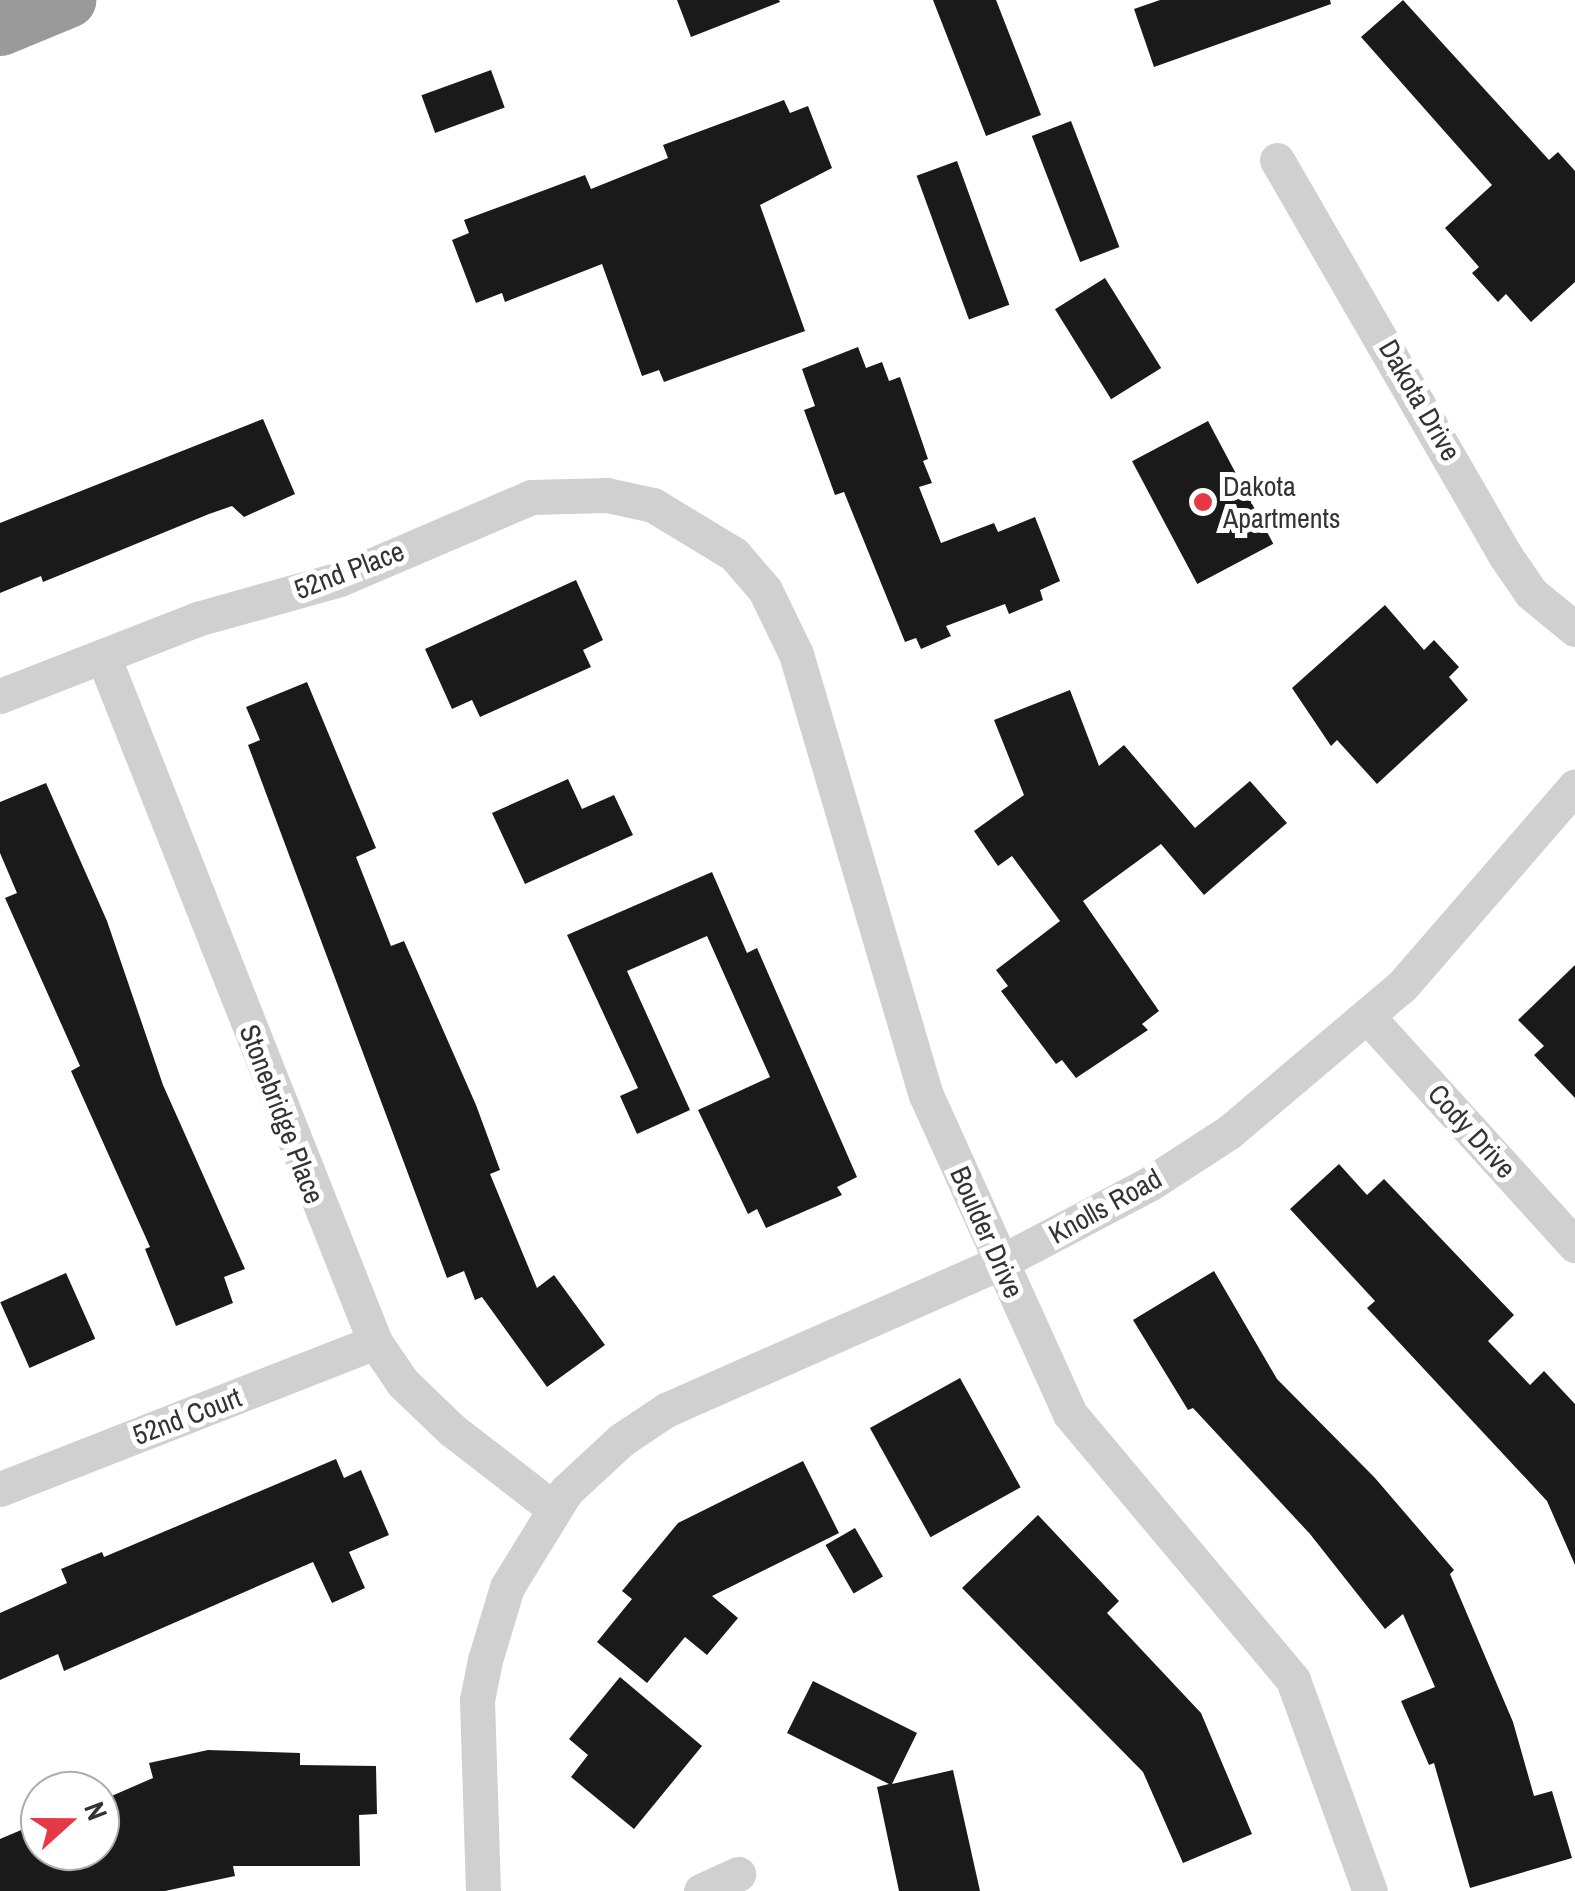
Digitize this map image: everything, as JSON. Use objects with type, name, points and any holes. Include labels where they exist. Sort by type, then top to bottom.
[{"type":"highway","points":[[0,28],[68,0]]},
{"type":"street","name":"Dakota Drive","points":[[1277,160],[1505,555],[1531,593],[1575,629]]},
{"type":"street","name":"52nd Place","points":[[0,696],[197,620],[340,579],[531,496],[607,495],[653,505],[700,528]]},
{"type":"street","name":"Boulder Drive","points":[[700,528],[734,554],[765,590],[796,654],[926,1095],[1070,1414],[1293,1680],[1370,1891]]},
{"type":"street","name":"Stonebridge Place","points":[[103,656],[374,1342],[403,1383],[452,1430],[553,1508]]},
{"type":"street","name":"Knolls Road","points":[[483,1891],[476,1700],[507,1588],[553,1508],[621,1440],[666,1410],[1001,1262],[1149,1184],[1228,1132],[1368,1017],[1575,786]]},
{"type":"street","name":"Cody Drive","points":[[1368,1017],[1575,1245]]},
{"type":"street","name":"52nd Court","points":[[0,1489],[374,1342]]},
{"type":"street","points":[[701,1891],[738,1874]]},
{"type":"building","points":[[677,0],[779,0],[780,2],[691,37]]},
{"type":"building","points":[[933,0],[996,0],[1041,115],[986,136]]},
{"type":"building","points":[[1160,0],[1330,0],[1331,4],[1154,67],[1134,9]]},
{"type":"building","points":[[1403,0],[1549,160],[1558,152],[1575,171],[1575,282],[1531,322],[1506,294],[1498,302],[1472,273],[1479,267],[1445,228],[1492,185],[1361,37]]},
{"type":"building","points":[[491,70],[505,108],[435,133],[421,95]]},
{"type":"building","points":[[784,100],[790,113],[808,106],[832,168],[760,205],[805,331],[664,382],[659,370],[642,376],[602,264],[505,302],[502,293],[476,303],[452,240],[469,233],[464,220],[585,175],[591,189],[668,158],[663,145]]},
{"type":"building","points":[[1071,121],[1119,247],[1080,262],[1032,136]]},
{"type":"building","points":[[957,161],[1009,305],[969,319],[917,176]]},
{"type":"building","points":[[1105,278],[1161,368],[1111,399],[1055,309]]},
{"type":"building","points":[[858,347],[866,368],[882,362],[889,381],[900,377],[928,459],[923,461],[932,483],[919,487],[941,543],[994,523],[998,532],[1035,517],[1060,581],[1040,590],[1043,600],[1009,614],[1005,604],[946,626],[951,636],[921,649],[916,638],[905,642],[844,492],[835,495],[804,410],[815,406],[802,369]]},
{"type":"building","points":[[263,419],[295,494],[244,517],[232,506],[43,582],[41,576],[0,593],[0,523]]},
{"type":"building","name":"Dakota Apartments","points":[[1208,421],[1273,544],[1197,584],[1132,461]]},
{"type":"building","points":[[576,580],[603,640],[583,650],[591,667],[480,717],[472,700],[452,709],[425,649]]},
{"type":"building","points":[[1385,605],[1424,650],[1434,640],[1459,667],[1449,677],[1468,700],[1377,784],[1337,740],[1331,746],[1292,688]]},
{"type":"building","points":[[307,682],[376,848],[356,857],[391,946],[404,941],[476,1105],[500,1170],[490,1174],[537,1288],[554,1275],[605,1345],[547,1387],[482,1297],[475,1300],[464,1271],[447,1278],[248,745],[260,740],[246,707]]},
{"type":"building","points":[[1070,690],[1099,766],[1124,745],[1195,828],[1250,781],[1287,823],[1204,895],[1161,844],[1083,901],[1159,1011],[1142,1024],[1148,1030],[1076,1078],[1062,1060],[1056,1064],[1001,991],[1008,986],[996,970],[1060,921],[1012,856],[998,866],[974,831],[1024,795],[994,720]]},
{"type":"building","points":[[568,779],[582,809],[614,795],[633,835],[525,884],[492,813]]},
{"type":"building","points":[[46,783],[107,921],[163,1085],[245,1269],[224,1277],[233,1303],[176,1326],[145,1249],[150,1247],[71,1071],[80,1066],[5,898],[17,893],[0,853],[0,802]]},
{"type":"building","points":[[712,872],[747,953],[757,948],[857,1177],[837,1187],[842,1195],[766,1228],[757,1209],[748,1214],[698,1110],[770,1077],[707,936],[627,971],[690,1110],[637,1134],[620,1096],[638,1088],[567,935]]},
{"type":"building","points":[[1575,965],[1575,1098],[1534,1055],[1544,1046],[1518,1020]]},
{"type":"building","points":[[1339,1164],[1367,1195],[1384,1179],[1514,1315],[1488,1341],[1530,1385],[1544,1371],[1575,1404],[1575,1565],[1547,1501],[1367,1308],[1375,1301],[1290,1209]]},
{"type":"building","points":[[1214,1271],[1277,1379],[1375,1478],[1454,1570],[1450,1574],[1513,1722],[1534,1796],[1552,1791],[1572,1858],[1470,1888],[1434,1763],[1429,1765],[1401,1701],[1435,1687],[1403,1614],[1385,1629],[1310,1534],[1193,1408],[1188,1410],[1133,1320]]},
{"type":"building","points":[[66,1273],[95,1339],[30,1368],[0,1302]]},
{"type":"building","points":[[960,1378],[1021,1487],[931,1537],[870,1428]]},
{"type":"building","points":[[336,1459],[344,1478],[361,1470],[389,1535],[349,1552],[365,1588],[332,1603],[313,1562],[64,1671],[58,1654],[0,1680],[0,1613],[67,1583],[61,1569],[102,1552],[104,1557]]},
{"type":"building","points":[[803,1461],[839,1533],[712,1596],[738,1618],[707,1655],[685,1637],[647,1683],[597,1642],[632,1599],[622,1591],[678,1523]]},
{"type":"building","points":[[1038,1515],[1119,1601],[1107,1613],[1201,1713],[1252,1834],[1183,1863],[1143,1772],[962,1588]]},
{"type":"building","points":[[855,1528],[883,1576],[854,1593],[826,1545]]},
{"type":"building","points":[[620,1677],[702,1746],[634,1829],[571,1777],[588,1755],[569,1739]]},
{"type":"building","points":[[813,1681],[917,1733],[892,1784],[953,1770],[980,1891],[899,1891],[877,1787],[889,1784],[787,1733]]},
{"type":"building","points":[[208,1750],[300,1753],[300,1765],[376,1766],[377,1814],[359,1815],[360,1866],[233,1866],[235,1876],[165,1891],[0,1891],[0,1839],[20,1830],[20,1871],[120,1871],[120,1792],[153,1778],[149,1763]]},
{"type":"place","name":"Dakota Apartments","points":[[1203,502]]}]
